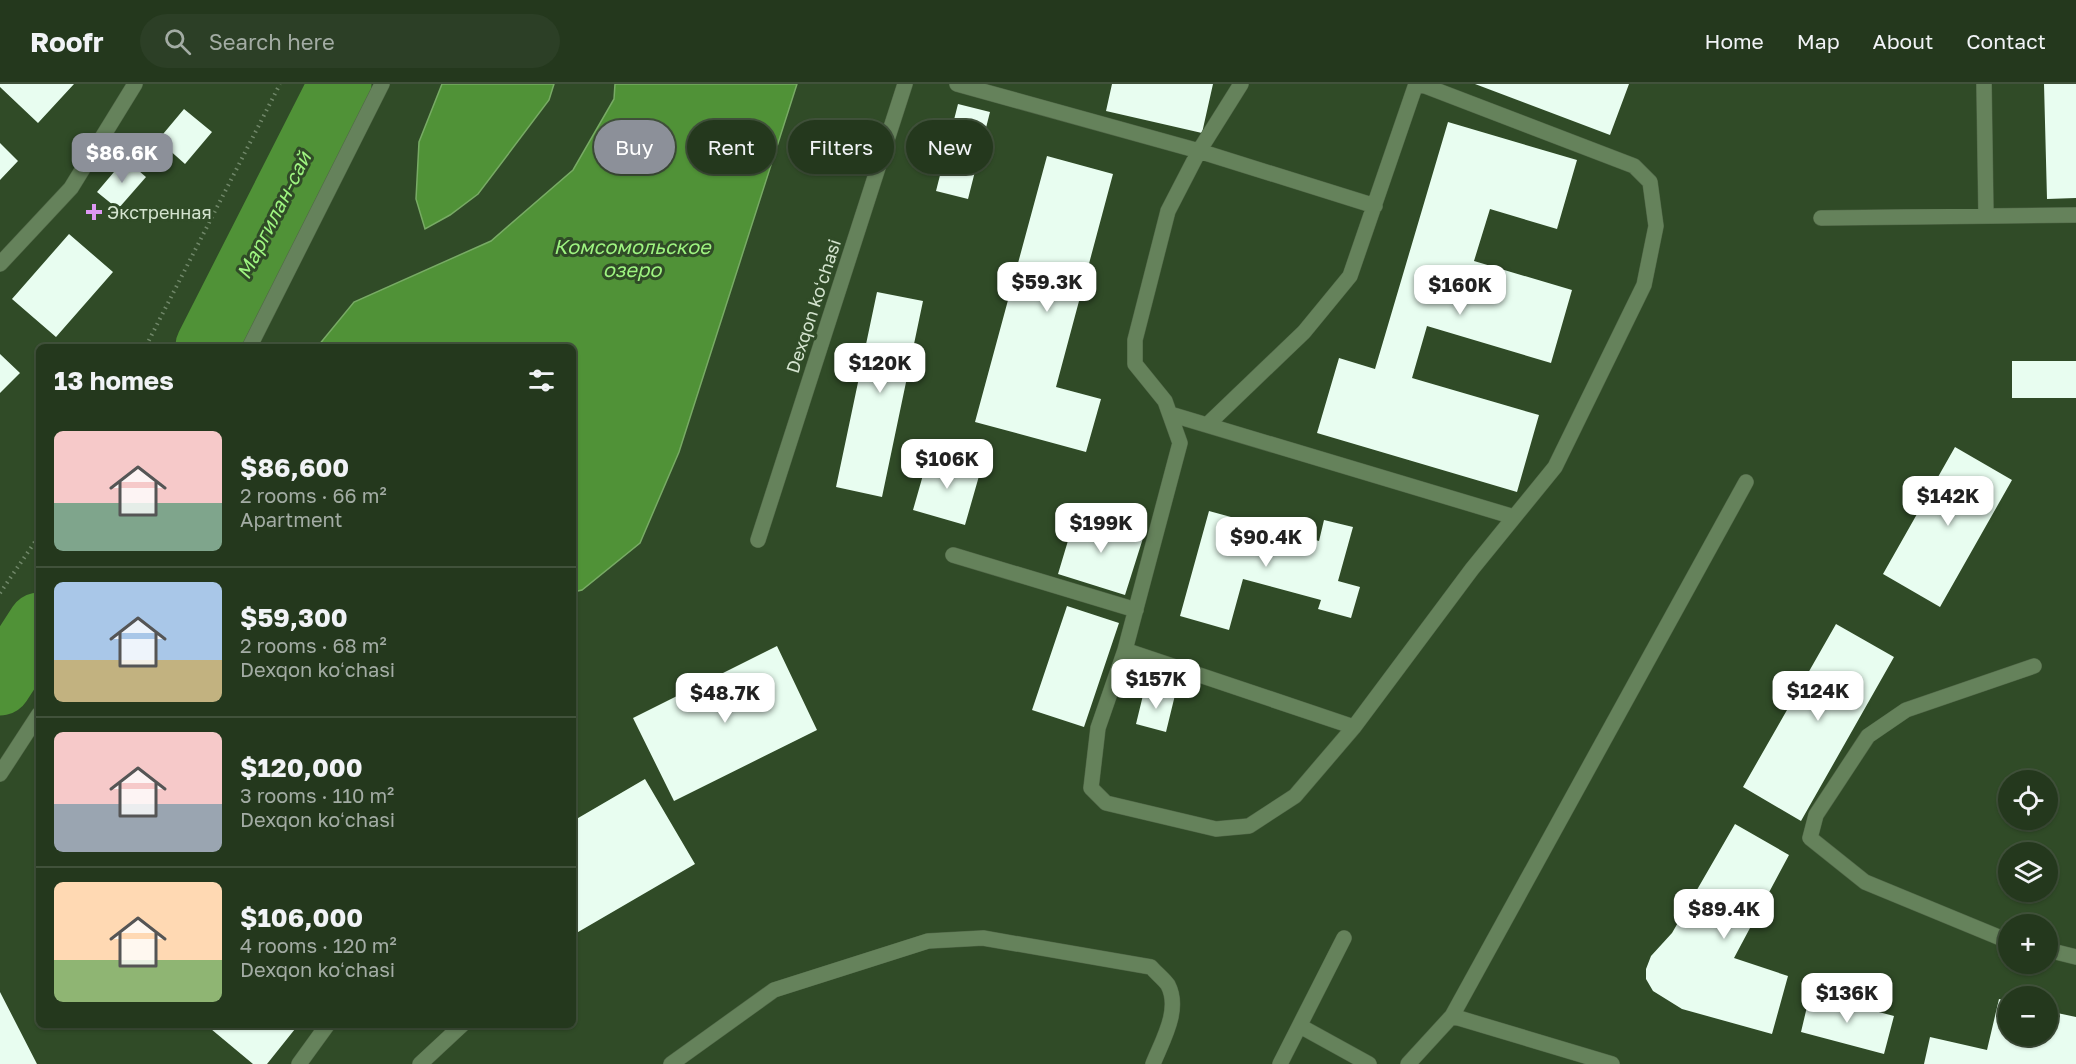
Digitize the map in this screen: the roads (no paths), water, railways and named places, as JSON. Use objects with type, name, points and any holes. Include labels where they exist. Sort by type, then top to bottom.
[{"type":"street","points":[[0,264],[71,188],[135,84]]},
{"type":"street","points":[[251,344],[382,84]]},
{"type":"street","name":"Dexqon koʻchasi","points":[[758,540],[905,84]]},
{"type":"street","points":[[957,84],[1199,151],[1375,206]]},
{"type":"street","points":[[1207,425],[1304,332],[1350,276],[1418,84],[1634,166],[1650,182],[1656,226],[1644,285],[1555,467],[1472,569],[1354,727],[1295,796],[1249,826],[1216,829],[1106,803],[1092,788],[1098,728],[1125,650],[1180,443],[1165,401],[1135,364],[1135,340],[1168,211],[1199,151],[1240,84]]},
{"type":"street","points":[[1984,84],[1986,216]]},
{"type":"street","points":[[1821,218],[2076,215]]},
{"type":"street","points":[[1170,414],[1514,518]]},
{"type":"street","points":[[1408,1064],[1452,1016],[1746,482]]},
{"type":"street","points":[[953,555],[1136,610]]},
{"type":"street","points":[[1125,650],[1354,727]]},
{"type":"street","points":[[1998,937],[1865,882],[1810,838],[1816,815],[1868,736],[1906,710],[2034,666]]},
{"type":"street","points":[[0,774],[36,719]]},
{"type":"street","points":[[671,1064],[774,990],[928,941],[982,938],[1151,967],[1167,984],[1172,999],[1169,1025],[1153,1064]]},
{"type":"street","points":[[1280,1064],[1344,938]]},
{"type":"street","points":[[2058,952],[2076,957]]},
{"type":"street","points":[[1452,1016],[1612,1064]]},
{"type":"street","points":[[1300,1026],[1369,1064]]},
{"type":"street","points":[[299,1064],[325,1028]]},
{"type":"street","points":[[420,1064],[459,1028]]},
{"type":"water","points":[[442,84],[554,84],[549,100],[478,194],[450,215],[425,229],[416,199],[419,142]]},
{"type":"water","name":"Комсомольское озеро","points":[[615,84],[797,84],[776,149],[776,120],[687,120],[687,174],[768,174],[679,452],[640,543],[582,590],[576,591],[576,344],[320,344],[354,302],[491,241],[573,170],[594,134],[594,174],[675,174],[675,120],[602,120],[614,99]]},
{"type":"waterway","name":"Маргилан-сай","points":[[208,344],[340,84]]},
{"type":"waterway","name":"Маргилан-сай","points":[[0,684],[36,629]]},
{"type":"place","name":"Экстренная","points":[[94,212]]}]
